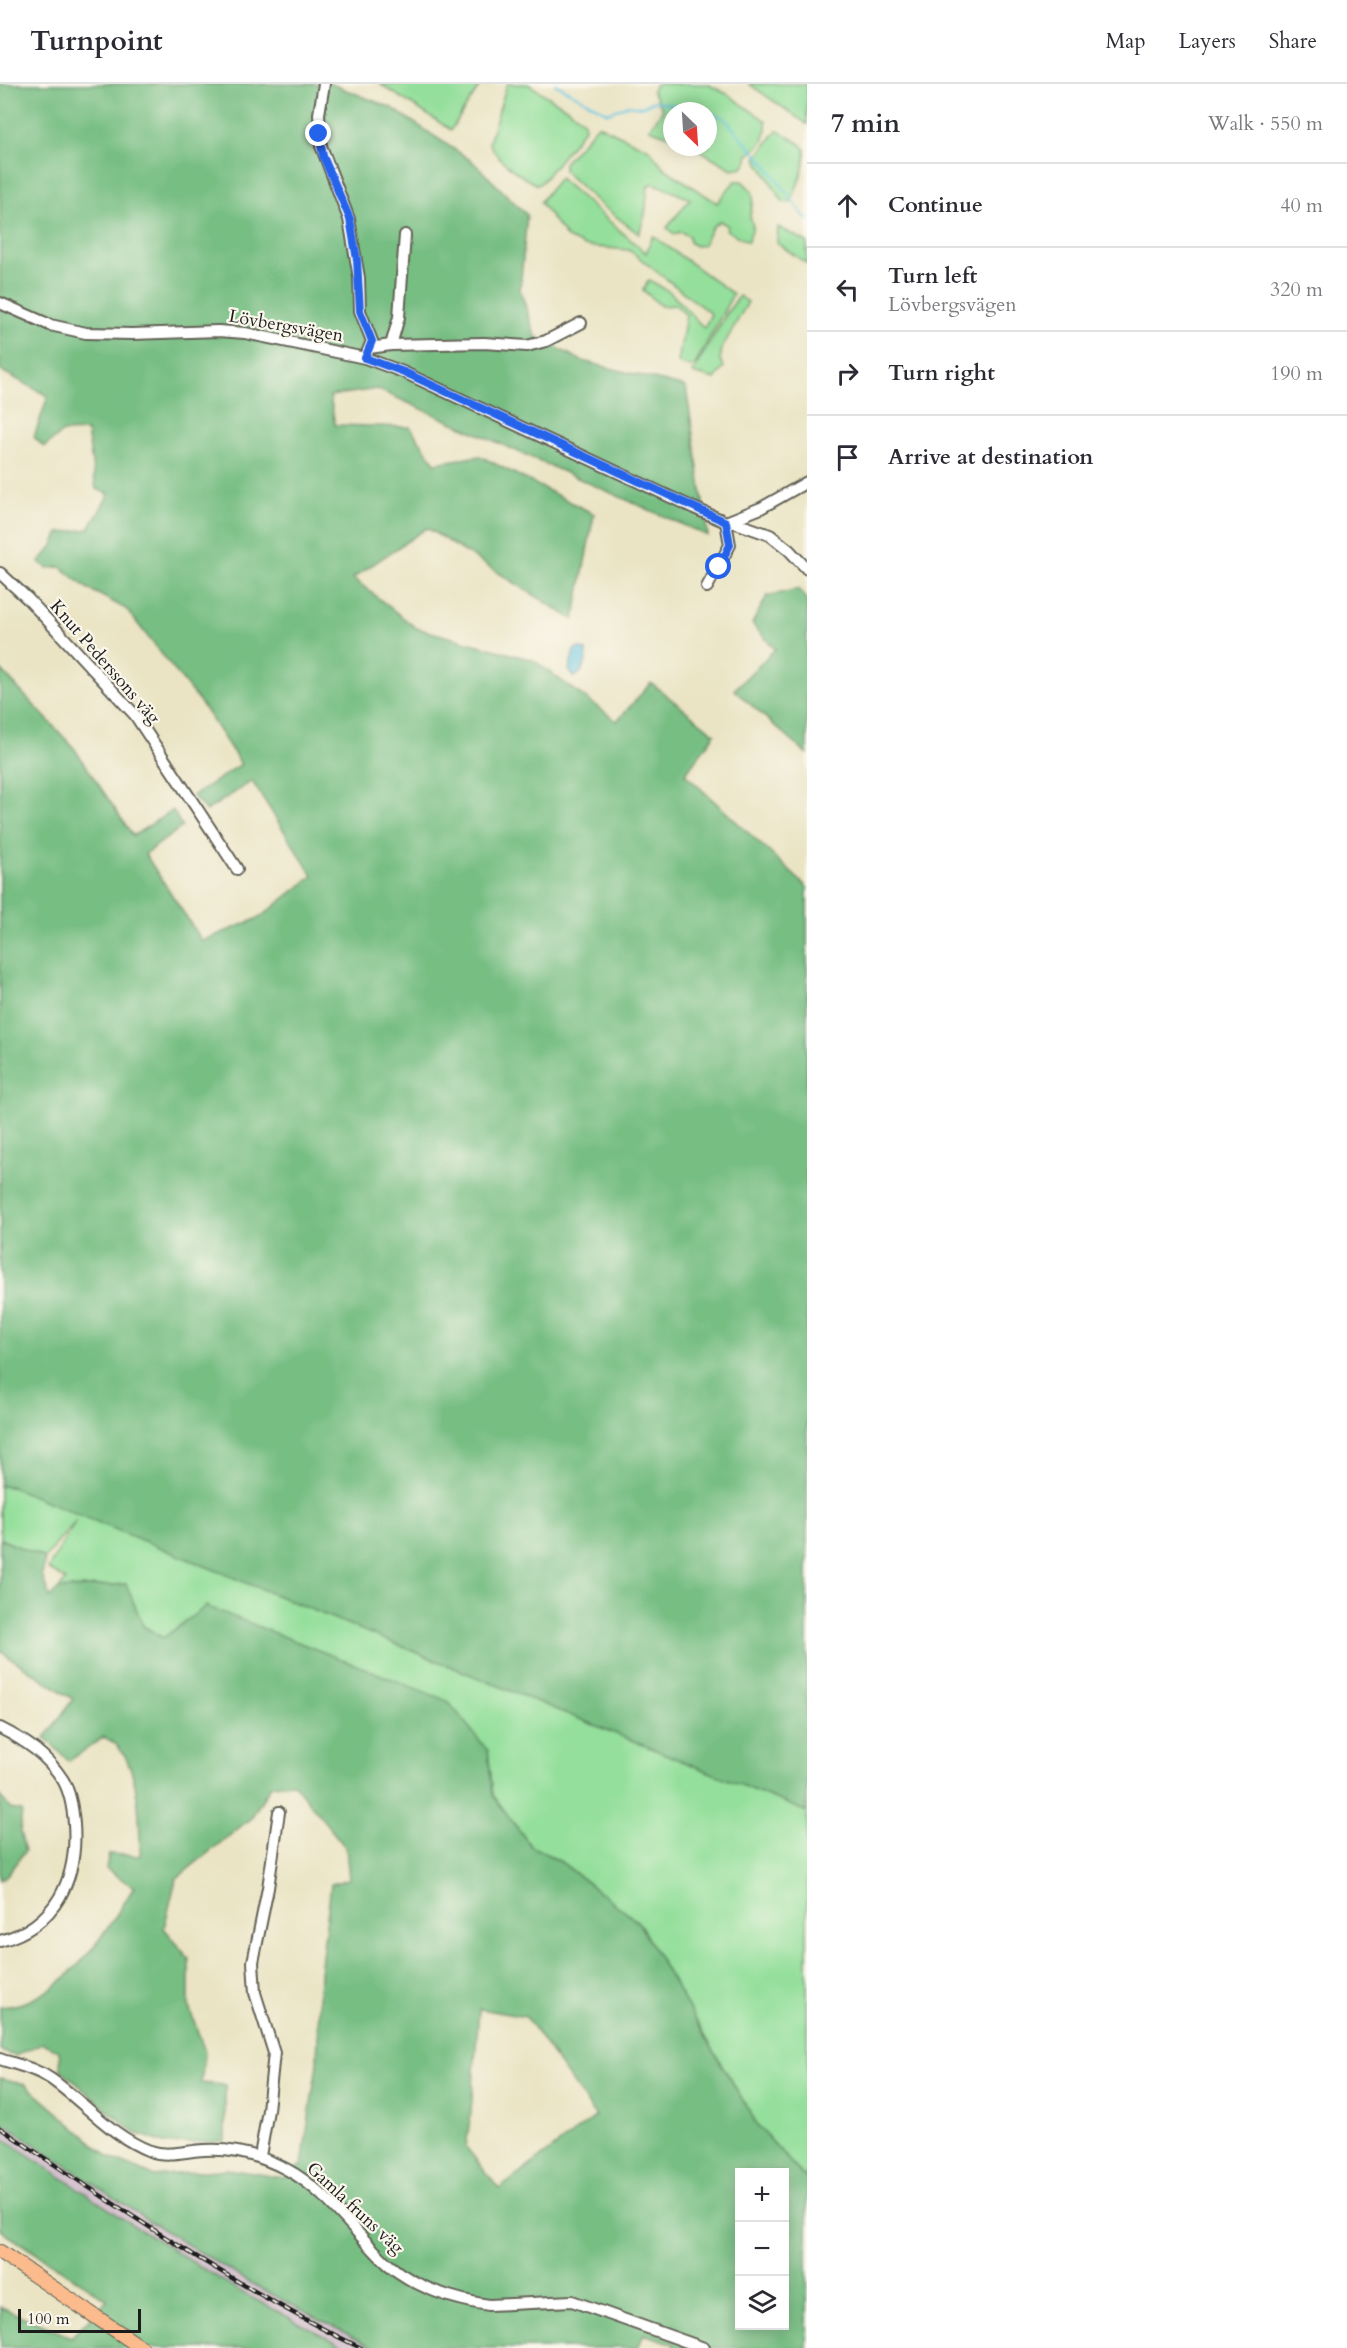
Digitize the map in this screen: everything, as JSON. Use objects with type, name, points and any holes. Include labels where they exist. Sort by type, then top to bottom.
[{"type":"main road","points":[[0,2252],[142,2348]]},
{"type":"street","points":[[324,84],[319,114],[321,146],[350,219],[357,260],[360,311],[372,341],[367,353]]},
{"type":"street","points":[[391,345],[399,318],[405,235]]},
{"type":"street","name":"Lövbergsvägen","points":[[0,303],[50,325],[86,333],[218,331],[245,333],[367,353],[726,522],[752,528],[776,539],[807,569]]},
{"type":"street","points":[[367,353],[391,345],[484,343],[527,346],[546,341],[581,323]]},
{"type":"street","points":[[706,587],[730,545],[726,522],[760,508],[807,482]]},
{"type":"street","name":"Knut Pederssons väg","points":[[0,573],[28,599],[135,715],[237,868]]},
{"type":"street","points":[[0,1728],[34,1747],[64,1782],[74,1817],[76,1845],[71,1872],[58,1900],[30,1928],[0,1941]]},
{"type":"street","points":[[260,2156],[274,2053],[255,1993],[253,1962],[268,1888],[279,1812]]},
{"type":"street","name":"Gamla fruns väg","points":[[0,2059],[29,2068],[50,2078],[108,2126],[150,2151],[178,2154],[217,2150],[260,2156],[301,2178],[342,2214],[390,2265],[427,2288],[468,2301],[489,2304],[572,2301],[704,2348]]},
{"type":"shaded area","points":[[0,2121],[146,2219],[250,2283],[375,2348],[347,2348],[243,2293],[139,2229],[0,2136]]},
{"type":"green space","points":[[0,84],[331,84],[392,108],[472,161],[527,215],[520,289],[535,336],[582,361],[686,387],[708,536],[377,389],[330,396],[335,425],[410,427],[435,463],[480,456],[594,514],[574,620],[427,528],[353,578],[416,628],[533,660],[617,721],[651,683],[715,734],[685,774],[807,887],[807,1812],[9,1486],[0,1486],[0,669],[74,748],[133,836],[173,810],[182,827],[145,854],[202,941],[259,918],[313,876],[252,781],[206,811],[193,796],[241,764],[202,705],[126,609],[87,588],[61,567],[47,568],[39,562],[52,547],[59,533],[89,529],[109,494],[96,489],[87,431],[63,432],[44,447],[34,437],[48,396],[0,370]]},
{"type":"green space","points":[[380,84],[481,84],[451,130]]},
{"type":"green space","points":[[507,84],[528,84],[573,112],[584,122],[585,128],[538,185],[510,167],[489,143]]},
{"type":"green space","points":[[656,84],[707,84],[727,94],[766,121],[766,133],[762,141],[747,156],[743,167],[732,169],[710,156],[717,156],[717,102],[663,102],[663,110],[652,91]]},
{"type":"green space","points":[[749,84],[807,84],[807,124]]},
{"type":"green space","points":[[663,110],[663,134],[649,129]]},
{"type":"green space","points":[[598,125],[649,149],[664,168],[717,203],[735,181],[742,181],[752,191],[753,200],[750,216],[753,227],[748,242],[726,230],[728,226],[720,221],[712,227],[703,245],[696,246],[690,243],[689,236],[681,232],[674,234],[667,228],[690,199],[653,183],[648,186],[645,214],[639,234],[600,204],[564,171],[564,163]]},
{"type":"green space","points":[[777,130],[805,149],[803,169],[790,203],[783,202],[756,158]]},
{"type":"green space","points":[[559,178],[646,253],[653,236],[733,294],[695,365],[690,367],[678,363],[686,315],[676,305],[661,306],[643,290],[649,280],[670,292],[704,328],[711,314],[629,250],[585,246],[567,238],[540,202]]},
{"type":"green space","points":[[778,227],[807,242],[807,264],[777,243]]},
{"type":"green space","points":[[739,296],[748,302],[722,348],[720,360],[724,367],[715,379],[692,373],[725,316]]},
{"type":"green space","points":[[798,589],[807,599],[807,754],[734,690],[775,649],[752,624],[767,596]]},
{"type":"green space","points":[[0,1486],[90,1497],[807,1812],[807,2177],[802,2175],[758,2126],[638,1922],[561,1862],[531,1846],[512,1821],[493,1795],[488,1750],[163,1638],[143,1626],[126,1584],[59,1589],[66,1580],[48,1569],[76,1520],[45,1558],[0,1539]]},
{"type":"green space","points":[[0,1539],[45,1558],[42,1576],[50,1597],[59,1589],[126,1584],[143,1626],[163,1638],[206,1606],[448,1701],[488,1751],[493,1795],[512,1821],[531,1846],[561,1862],[638,1922],[758,2126],[802,2175],[807,2177],[807,2348],[673,2348],[674,2344],[644,2334],[638,2348],[375,2348],[250,2283],[146,2219],[0,2121],[0,2078],[25,2084],[109,2157],[154,2176],[227,2169],[285,2178],[302,2164],[317,2064],[320,1973],[331,1884],[349,1879],[346,1848],[293,1783],[271,1785],[251,1818],[176,1879],[164,1928],[189,1959],[189,2007],[205,2052],[201,2083],[225,2085],[225,2141],[167,2144],[135,2133],[61,2070],[59,2051],[43,2043],[15,2056],[0,2051],[0,2007],[22,2003],[43,1994],[62,1981],[95,1945],[134,1887],[106,1869],[109,1854],[140,1856],[140,1830],[135,1784],[126,1758],[116,1745],[104,1737],[69,1761],[45,1738],[73,1699],[0,1651]],"holes":[[[479,2009],[526,2017],[596,2116],[499,2189],[466,2147]]]},
{"type":"green space","points":[[0,1795],[10,1809],[22,1811],[20,1832],[25,1851],[7,1875],[0,1880]]},
{"type":"green space","points":[[0,2136],[139,2229],[243,2293],[347,2348],[0,2348],[0,2307],[71,2337],[108,2300],[0,2230]]},
{"type":"water","points":[[578,648],[586,650],[586,658],[583,669],[574,677],[569,670],[574,650]]},
{"type":"waterway","points":[[555,84],[608,113],[628,105],[641,107],[654,101],[663,103]]},
{"type":"waterway","points":[[717,115],[724,118],[767,166],[807,220]]},
{"type":"railway","points":[[0,2128],[132,2216],[222,2272],[267,2299],[361,2348]]},
{"type":"route","points":[[319,134],[326,165],[350,219],[359,278],[359,306],[372,341],[365,358],[404,372],[726,522],[730,545],[719,567]]}]
